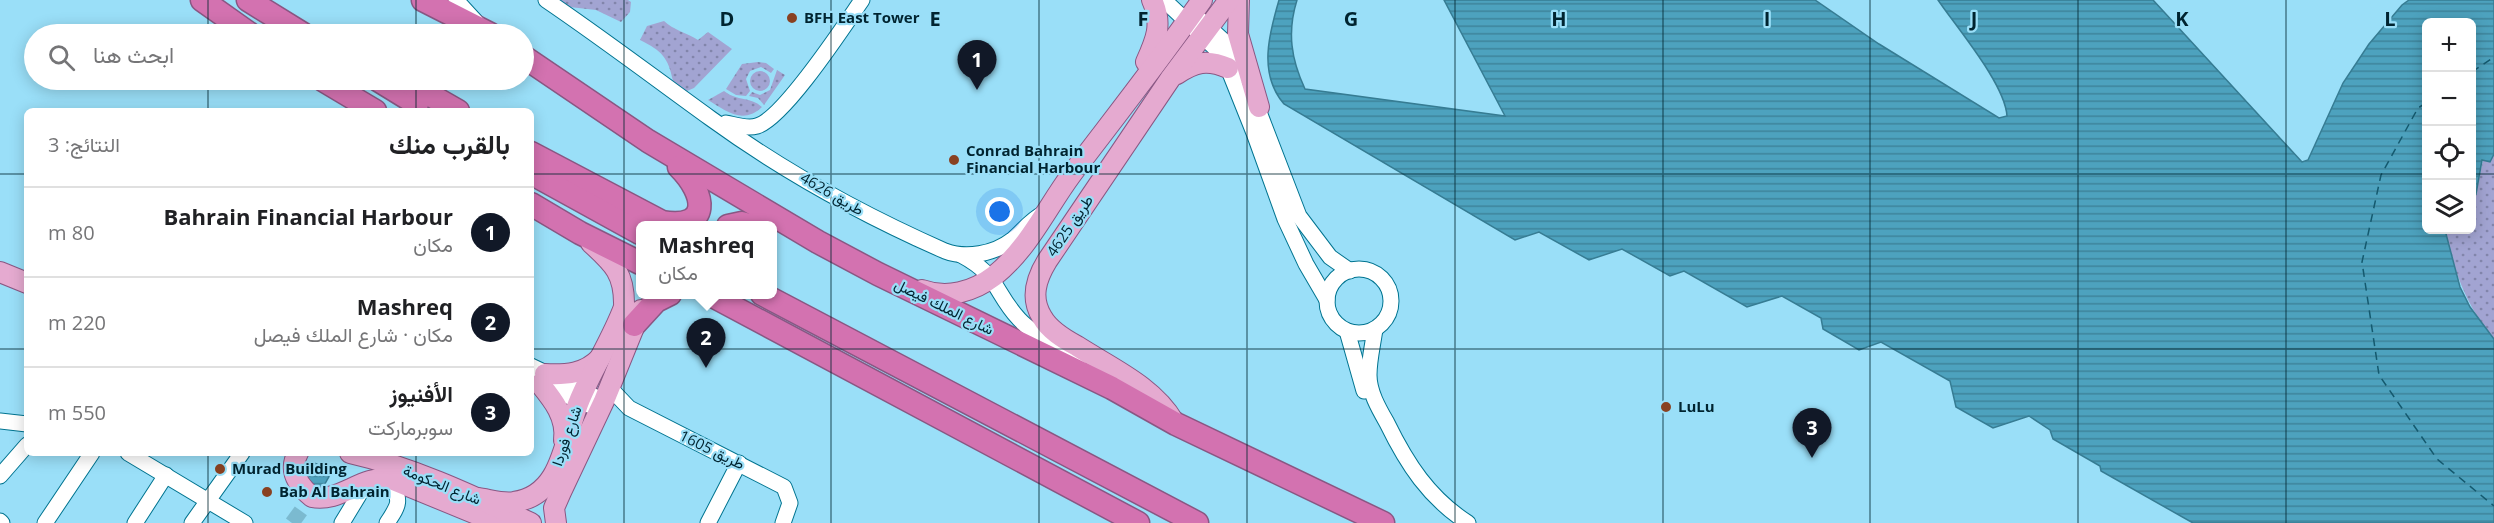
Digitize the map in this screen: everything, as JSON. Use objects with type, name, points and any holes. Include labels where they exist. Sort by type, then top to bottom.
[{"type":"highway","points":[[202,0],[236,24]]},
{"type":"highway","points":[[248,0],[285,24]]},
{"type":"highway","points":[[423,0],[470,24]]},
{"type":"highway","points":[[271,16],[290,24]]},
{"type":"highway","name":"شارع الملك فيصل","points":[[534,64],[648,141],[818,242],[878,274],[1112,388],[1176,424],[1383,523]]},
{"type":"highway","points":[[340,90],[370,108]]},
{"type":"highway","points":[[394,90],[423,108]]},
{"type":"highway","points":[[421,90],[453,108]]},
{"type":"highway","points":[[648,141],[693,182],[699,193],[694,220]]},
{"type":"highway","points":[[534,155],[660,221]]},
{"type":"highway","points":[[534,175],[636,231]]},
{"type":"highway","points":[[534,206],[580,233],[636,261]]},
{"type":"highway","points":[[777,236],[784,239],[818,242]]},
{"type":"highway","points":[[627,323],[660,299]]},
{"type":"highway","points":[[716,299],[1138,523]]},
{"type":"highway","points":[[771,299],[1197,523]]},
{"type":"main road","points":[[1137,90],[1158,34],[1158,20],[1152,0]]},
{"type":"main road","points":[[1230,3],[1259,107]]},
{"type":"main road","name":"طريق 4625","points":[[1176,424],[1167,410],[1147,391],[1061,337],[1048,326],[1039,313],[1035,295],[1037,280],[1047,261],[1170,79],[1205,31],[1230,3]]},
{"type":"main road","name":"طريق 4625","points":[[878,274],[931,293],[949,295],[975,288],[992,277],[1016,255],[1070,177],[1137,90],[1193,8]]},
{"type":"main road","points":[[1170,79],[1196,63],[1210,61],[1228,68]]},
{"type":"main road","points":[[580,233],[612,262],[620,274],[627,323]]},
{"type":"main road","points":[[2,276],[24,282]]},
{"type":"main road","name":"شارع فوردا","points":[[484,515],[512,502],[526,499],[541,490],[549,481],[562,457],[580,397],[600,358],[645,299]]},
{"type":"main road","name":"شارع فوردا","points":[[556,523],[554,508],[605,400],[627,323]]},
{"type":"main road","points":[[562,457],[565,434],[562,418],[555,402],[537,376],[584,370],[600,358]]},
{"type":"main road","name":"شارع الحكومة","points":[[296,456],[292,465],[294,474],[307,502],[335,495],[378,477],[392,479],[484,515],[531,523]]},
{"type":"main road","name":"شارع الحكومة","points":[[361,456],[388,463],[484,515]]},
{"type":"street","points":[[456,0],[478,24]]},
{"type":"street","name":"طريق 4626","points":[[546,0],[711,119],[850,207],[937,248],[961,255],[978,264],[992,277],[1019,319],[1112,388]]},
{"type":"street","name":"طريق 4626","points":[[711,119],[743,127],[757,126],[770,119],[826,53],[862,0]]},
{"type":"street","points":[[1164,0],[1211,14],[1230,3]]},
{"type":"street","points":[[1193,8],[1228,68],[1285,219],[1306,264],[1327,300],[1330,315],[1347,331],[1361,333],[1375,329],[1385,320],[1390,305],[1388,290],[1379,277],[1365,270],[1350,271],[1336,279],[1327,300]]},
{"type":"street","points":[[1205,31],[1231,50],[1259,107],[1272,149],[1299,216],[1330,257],[1350,271]]},
{"type":"street","name":"طريق 4626","points":[[961,255],[978,254],[1011,241],[1033,218],[1047,211]]},
{"type":"street","points":[[1375,329],[1369,376],[1385,420],[1402,454],[1426,488],[1441,503],[1468,523]]},
{"type":"street","points":[[1347,331],[1368,401],[1396,457],[1420,493],[1453,523]]},
{"type":"street","points":[[537,376],[580,397],[605,400]]},
{"type":"street","name":"طريق 1605","points":[[605,400],[629,408],[784,487],[790,503],[783,523]]},
{"type":"street","points":[[0,421],[24,424]]},
{"type":"street","points":[[0,476],[24,448]]},
{"type":"street","points":[[45,523],[90,456]]},
{"type":"street","points":[[133,456],[245,523]]},
{"type":"street","points":[[192,523],[240,456]]},
{"type":"street","points":[[708,523],[739,463]]},
{"type":"street","points":[[135,523],[166,475]]},
{"type":"street","points":[[387,523],[399,506],[392,479]]},
{"type":"street","points":[[342,523],[368,480]]},
{"type":"shaded area","points":[[559,0],[628,0],[631,2],[630,12],[621,22],[596,10],[561,6]]},
{"type":"shaded area","points":[[1279,0],[1297,0],[1291,34],[1296,67],[1305,89],[1505,116],[1444,0],[1815,0],[1879,44],[1999,118],[2007,116],[1998,88],[1979,56],[1938,0],[2153,0],[2302,162],[2308,160],[2343,83],[2369,44],[2402,5],[2409,0],[2494,0],[2494,154],[2490,162],[2482,160],[2476,194],[2476,18],[2422,18],[2422,234],[2446,234],[2460,287],[2470,307],[2494,339],[2494,523],[2193,523],[2101,471],[2100,466],[2053,439],[2050,430],[2029,416],[1993,428],[1956,407],[1950,381],[1881,342],[1859,350],[1823,329],[1821,318],[1782,296],[1747,307],[1684,271],[1670,276],[1622,249],[1589,260],[1539,232],[1515,240],[1284,104],[1276,92],[1268,67],[1272,26]]},
{"type":"shaded area","points":[[664,21],[698,40],[708,32],[732,49],[694,88],[687,91],[673,81],[669,66],[663,56],[640,40],[647,26]]},
{"type":"shaded area","points":[[766,63],[774,69],[771,73],[761,67],[750,71],[746,79],[750,91],[746,96],[736,95],[726,89],[742,64]]},
{"type":"shaded area","points":[[777,70],[785,75],[764,105],[758,98],[749,96],[752,92],[760,95],[770,90]]},
{"type":"shaded area","points":[[760,71],[767,74],[770,81],[767,88],[760,91],[753,88],[750,81],[753,74]]},
{"type":"shaded area","points":[[724,91],[734,97],[753,101],[762,107],[748,115],[741,116],[728,112],[708,100]]},
{"type":"shaded area","points":[[2494,154],[2494,339],[2484,327],[2462,288],[2446,234],[2476,234],[2476,193],[2483,160],[2490,161]]},
{"type":"shaded area","points":[[314,463],[329,469],[331,473],[322,489],[316,489],[305,476]]},
{"type":"ferry route","points":[[2476,69],[2494,57]]},
{"type":"ferry route","points":[[2422,106],[2418,108],[2381,175],[2362,262],[2379,375],[2437,459],[2494,506]]},
{"type":"tunnel","points":[[292,523],[303,508]]},
{"type":"place","name":"BFH East Tower","points":[[792,18]]},
{"type":"place","name":"Bahrain Financial Harbour","points":[[977,90]]},
{"type":"place","name":"Conrad Bahrain Financial Harbour","points":[[954,160]]},
{"type":"place","name":"Mashreq","points":[[706,368]]},
{"type":"place","name":"LuLu","points":[[1666,407]]},
{"type":"place","name":"الأفنيوز","points":[[1812,458]]},
{"type":"place","name":"Murad Building","points":[[220,469]]},
{"type":"place","name":"Bab Al Bahrain","points":[[267,492]]}]
